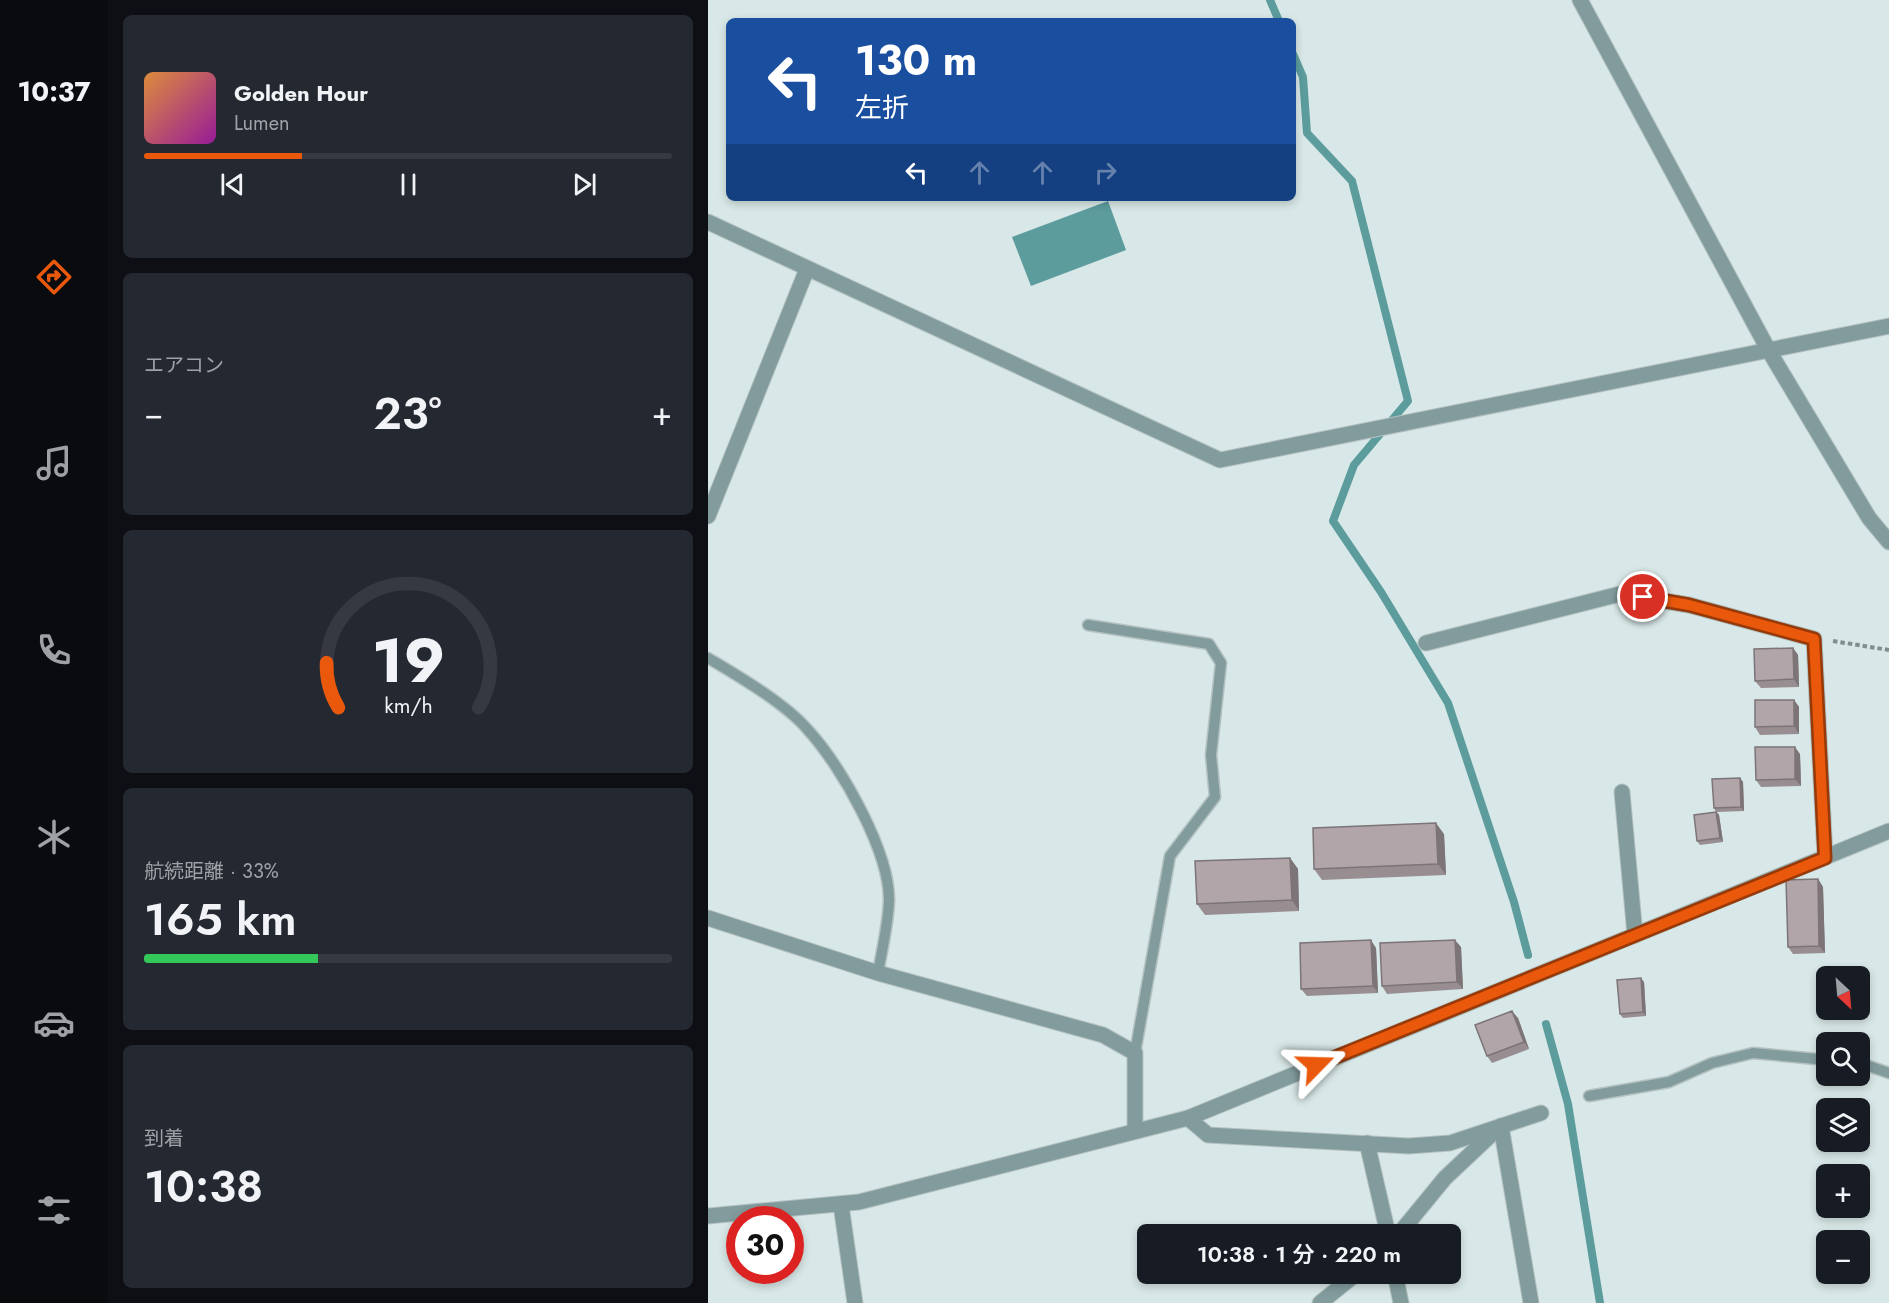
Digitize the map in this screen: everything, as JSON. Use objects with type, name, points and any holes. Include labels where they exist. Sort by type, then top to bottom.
[{"type":"street","points":[[1580,0],[1769,351],[1869,518],[1889,542]]},
{"type":"street","points":[[708,222],[1220,460],[1889,326]]},
{"type":"street","points":[[708,516],[807,269]]},
{"type":"street","points":[[1426,643],[1620,594],[1689,605],[1814,639],[1825,858]]},
{"type":"street","points":[[1622,792],[1635,935]]},
{"type":"street","points":[[708,1216],[841,1205],[1188,1118],[1889,831]]},
{"type":"street","points":[[708,918],[878,973],[1103,1035],[1135,1053],[1135,1131]]},
{"type":"street","points":[[1188,1118],[1208,1135],[1409,1146],[1450,1143],[1541,1113]]},
{"type":"street","points":[[1407,1224],[1445,1178],[1501,1126]]},
{"type":"street","points":[[1501,1126],[1531,1303]]},
{"type":"street","points":[[1367,1143],[1386,1224]]},
{"type":"street","points":[[841,1205],[855,1303]]},
{"type":"street","points":[[1320,1303],[1344,1284]]},
{"type":"street","points":[[1397,1284],[1401,1303]]},
{"type":"lane","points":[[1088,625],[1209,644],[1221,663],[1211,755],[1215,797],[1170,856],[1135,1053]]},
{"type":"lane","points":[[708,658],[748,681],[808,729],[844,779],[884,861],[889,900],[878,973]]},
{"type":"lane","points":[[1589,1096],[1669,1082],[1712,1063],[1753,1053],[1816,1059]]},
{"type":"lane","points":[[1870,1066],[1889,1073]]},
{"type":"path","points":[[1814,639],[1889,650]]},
{"type":"water","points":[[1108,201],[1126,250],[1031,286],[1012,237]]},
{"type":"building","points":[[1793,648],[1794,679],[1755,681],[1754,649]]},
{"type":"building","points":[[1755,700],[1794,700],[1794,726],[1755,727]]},
{"type":"building","points":[[1755,747],[1795,747],[1795,779],[1756,780]]},
{"type":"building","points":[[1740,778],[1741,807],[1714,808],[1712,779]]},
{"type":"building","points":[[1716,812],[1720,838],[1697,841],[1694,815]]},
{"type":"building","points":[[1436,823],[1438,864],[1314,869],[1313,828]]},
{"type":"building","points":[[1290,858],[1292,900],[1197,904],[1195,861]]},
{"type":"building","points":[[1818,879],[1819,946],[1788,947],[1786,880]]},
{"type":"building","points":[[1371,940],[1373,986],[1301,989],[1300,943]]},
{"type":"building","points":[[1455,940],[1457,982],[1382,986],[1380,943]]},
{"type":"building","points":[[1641,978],[1643,1012],[1620,1014],[1617,980]]},
{"type":"building","points":[[1512,1011],[1524,1042],[1487,1056],[1475,1025]]},
{"type":"waterway","points":[[1270,0],[1278,18]]},
{"type":"waterway","points":[[1296,61],[1303,77],[1307,133],[1352,181],[1408,401],[1354,465],[1333,521],[1381,592],[1448,703],[1514,902],[1528,955]]},
{"type":"waterway","points":[[1546,1024],[1568,1104],[1600,1303]]},
{"type":"route","points":[[1316,1065],[1825,858],[1814,639],[1689,605],[1643,597]]}]
